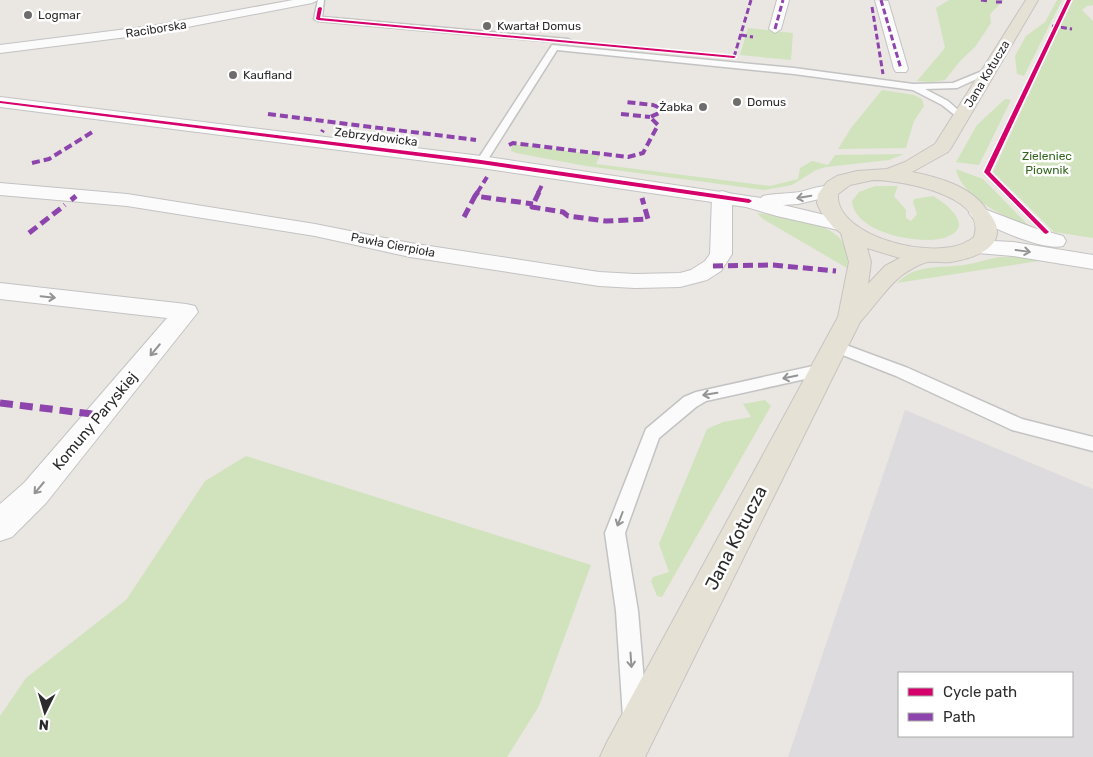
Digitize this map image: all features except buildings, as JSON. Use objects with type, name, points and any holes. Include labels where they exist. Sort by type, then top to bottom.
[{"type":"main road","name":"Jana Kotucza","points":[[890,174],[912,166],[944,162],[961,117],[1032,0]]},
{"type":"main road","points":[[944,162],[958,196]]},
{"type":"main road","points":[[865,174],[890,174],[925,181],[958,196],[984,219],[986,231],[983,241],[974,247],[956,254],[924,255],[899,251],[881,245],[847,228],[829,207],[827,200],[829,191],[838,183],[850,177],[865,174]]},
{"type":"main road","name":"Jana Kotucza","points":[[847,228],[857,246],[860,262],[850,318]]},
{"type":"main road","name":"Jana Kotucza","points":[[629,744],[850,318],[893,271],[924,255]]},
{"type":"street","name":"Raciborska","points":[[0,49],[143,31],[312,0]]},
{"type":"street","points":[[775,28],[783,0]]},
{"type":"street","points":[[881,0],[901,69]]},
{"type":"street","name":"Zebrzydowicka","points":[[0,102],[481,162],[749,201],[847,228]]},
{"type":"street","name":"Pawła Cierpioła","points":[[0,189],[127,200],[315,230],[410,250],[599,280],[635,282],[680,280],[699,275],[713,266],[721,254],[722,197]]},
{"type":"street","name":"Zebrzydowicka","points":[[749,201],[789,199],[829,191]]},
{"type":"street","points":[[979,213],[1039,238],[1093,248]]},
{"type":"street","points":[[974,247],[1013,249],[1093,262]]},
{"type":"street","name":"Komuny Paryskiej","points":[[0,292],[186,312],[35,493],[0,526]]},
{"type":"lane","points":[[321,0],[318,19],[734,57]]},
{"type":"lane","points":[[481,162],[555,47],[794,71],[913,87],[954,86],[988,72]]},
{"type":"lane","points":[[913,87],[937,98],[961,117]]},
{"type":"lane","points":[[629,744],[627,611],[615,532],[652,434],[690,402],[702,396],[828,358],[902,372],[1018,425],[1093,444]]},
{"type":"shaded area","points":[[905,410],[1093,489],[1093,757],[788,757]]},
{"type":"green space","points":[[949,0],[1004,0],[990,14],[991,23],[975,47],[961,60],[945,80],[933,82],[917,81],[945,48],[936,8]]},
{"type":"green space","points":[[1057,0],[1062,0],[1024,76],[1017,74],[1015,56],[1026,36],[1045,22]]},
{"type":"green space","name":"Zieleniec Piownik","points":[[1073,0],[1093,0],[1093,5],[1087,6],[1082,10],[1093,21],[1093,238],[1054,232],[993,172],[1059,29],[1064,27],[1061,25]]},
{"type":"green space","points":[[748,28],[793,33],[791,60],[740,55]]},
{"type":"green space","points":[[882,90],[914,95],[922,99],[924,106],[914,121],[906,148],[838,149],[851,128]]},
{"type":"green space","points":[[1005,99],[1011,100],[979,165],[956,162],[977,125]]},
{"type":"green space","points":[[512,144],[600,155],[596,164],[770,186],[798,179],[800,168],[812,161],[828,165],[835,155],[904,154],[889,160],[826,167],[816,170],[792,185],[764,190],[586,166],[516,153],[511,151]]},
{"type":"green space","points":[[956,169],[983,179],[1030,227],[997,212],[975,197],[966,189]]},
{"type":"green space","points":[[875,186],[898,186],[894,196],[906,210],[906,218],[911,221],[917,214],[913,202],[914,199],[933,196],[952,211],[959,223],[958,228],[953,234],[933,240],[904,238],[875,229],[856,212],[852,201],[859,192]]},
{"type":"green space","points":[[757,213],[802,220],[831,231],[842,240],[847,252],[847,268],[763,219]]},
{"type":"green space","points":[[1000,257],[1045,260],[897,283],[904,277],[920,270],[964,265]]},
{"type":"green space","points":[[765,400],[771,406],[662,597],[657,596],[651,581],[653,577],[669,572],[659,544],[707,429],[723,422],[751,417],[743,404]]},
{"type":"green space","points":[[246,456],[591,565],[539,706],[507,757],[0,757],[0,716],[26,678],[126,600],[205,481]]},
{"type":"marked path","points":[[734,57],[751,0]]},
{"type":"marked path","points":[[775,29],[783,0]]},
{"type":"marked path","points":[[881,0],[901,69]]},
{"type":"marked path","points":[[981,0],[988,1]]},
{"type":"marked path","points":[[996,2],[1003,2]]},
{"type":"marked path","points":[[872,7],[883,74]]},
{"type":"marked path","points":[[1052,26],[1072,29]]},
{"type":"marked path","points":[[741,35],[753,37]]},
{"type":"marked path","points":[[509,145],[513,143],[628,157],[643,153],[658,125],[650,117],[666,110],[653,105],[626,102]]},
{"type":"marked path","points":[[268,114],[476,140]]},
{"type":"marked path","points":[[621,114],[650,117]]},
{"type":"marked path","points":[[32,163],[49,159],[94,131]]},
{"type":"marked path","points":[[475,196],[487,177]]},
{"type":"marked path","points":[[542,185],[532,207],[563,212],[568,216],[606,221],[648,219],[642,198]]},
{"type":"marked path","points":[[71,200],[76,196]]},
{"type":"marked path","points":[[464,217],[475,196],[533,204]]},
{"type":"marked path","points":[[29,233],[65,205]]},
{"type":"marked path","points":[[713,266],[773,265],[836,271]]},
{"type":"marked path","points":[[0,403],[100,415]]},
{"type":"cycle path","points":[[1046,232],[987,172],[1069,0]]},
{"type":"cycle path","points":[[320,8],[318,19],[734,57]]},
{"type":"cycle path","points":[[0,102],[481,162],[749,201]]},
{"type":"place","name":"Logmar","points":[[28,15]]},
{"type":"place","name":"Kwartał Domus","points":[[487,26]]},
{"type":"place","name":"Kaufland","points":[[233,75]]},
{"type":"place","name":"Domus","points":[[737,102]]},
{"type":"place","name":"Żabka","points":[[703,107]]}]
